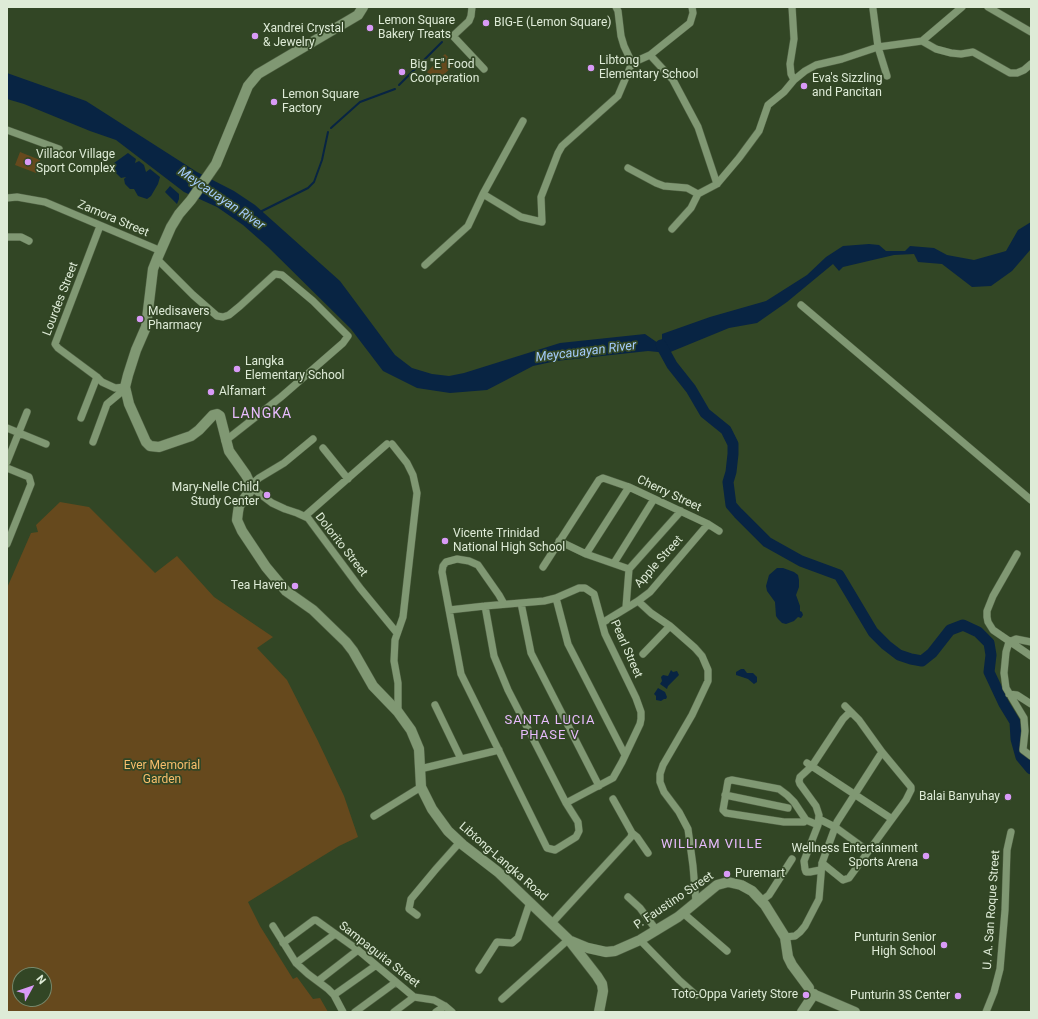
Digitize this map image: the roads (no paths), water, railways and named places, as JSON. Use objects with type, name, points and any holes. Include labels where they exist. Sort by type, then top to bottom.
[{"type":"main road","points":[[252,487],[229,451],[225,441],[221,418],[216,414],[192,436],[159,447],[150,446],[146,442],[129,404],[125,388],[128,375],[136,350],[146,327],[154,269],[171,226],[216,164],[245,93],[253,79],[263,71],[358,15],[363,7]]},
{"type":"main road","name":"Libtong-Langka Road","points":[[252,487],[239,506],[237,520],[242,531],[266,567],[286,591],[313,610],[346,642],[373,686],[398,712],[411,730],[419,749],[421,787],[432,809],[448,831],[498,872],[569,939]]},
{"type":"main road","name":"P. Faustino Street","points":[[569,939],[588,948],[606,952],[615,951],[657,931],[683,913],[717,885],[728,882],[741,885],[752,891],[761,901],[785,937],[788,957],[792,965],[812,992]]},
{"type":"main road","points":[[569,939],[602,984],[603,991],[599,1012]]},
{"type":"main road","points":[[802,1012],[812,992],[855,1012]]},
{"type":"street","points":[[472,7],[469,21],[453,36],[484,69]]},
{"type":"street","points":[[616,7],[618,11],[621,36],[632,63]]},
{"type":"street","points":[[483,194],[521,217],[542,222],[542,197],[562,146],[618,96],[632,63],[650,55],[690,23],[693,13],[692,7]]},
{"type":"street","points":[[792,7],[794,39],[790,64],[791,74],[794,80]]},
{"type":"street","points":[[672,229],[691,208],[698,194],[717,184],[759,131],[768,105],[784,92],[794,80],[805,71],[816,65],[842,59],[878,47],[922,41],[962,7]]},
{"type":"street","points":[[988,7],[1031,32]]},
{"type":"street","points":[[873,9],[878,47],[887,76]]},
{"type":"street","points":[[922,41],[936,49],[951,53],[961,54],[973,52],[1010,73],[1020,72],[1031,64]]},
{"type":"street","points":[[650,55],[673,80],[698,127],[717,184]]},
{"type":"street","points":[[425,265],[468,226],[483,194],[523,121]]},
{"type":"street","points":[[7,130],[59,149]]},
{"type":"street","points":[[628,168],[664,186],[684,187],[698,194]]},
{"type":"street","name":"Zamora Street","points":[[7,198],[17,197],[45,202],[100,226],[159,255]]},
{"type":"street","name":"Lourdes Street","points":[[100,226],[55,344],[58,348],[108,385],[114,388],[125,388]]},
{"type":"street","points":[[7,237],[21,237],[29,241]]},
{"type":"street","points":[[159,255],[193,295],[217,316],[223,317],[229,314],[275,274],[282,274],[348,336],[343,343],[281,397],[225,441]]},
{"type":"street","points":[[801,306],[1031,500]]},
{"type":"street","points":[[81,418],[97,377]]},
{"type":"street","points":[[93,442],[107,404],[125,388]]},
{"type":"street","points":[[7,462],[26,412]]},
{"type":"street","points":[[7,428],[46,444]]},
{"type":"street","points":[[252,487],[260,478],[284,463],[313,439]]},
{"type":"street","points":[[305,516],[389,444],[407,463],[413,475],[417,493],[403,617],[395,640],[394,661],[398,682],[398,712]]},
{"type":"street","points":[[323,448],[348,479]]},
{"type":"street","points":[[7,468],[29,477],[31,484],[7,544]]},
{"type":"street","name":"Cherry Street","points":[[559,541],[599,480],[603,478],[629,487],[708,524],[719,531]]},
{"type":"street","name":"Dolorito Street","points":[[252,487],[272,503],[308,518],[352,578],[397,633]]},
{"type":"street","points":[[586,554],[629,487]]},
{"type":"street","points":[[614,563],[654,499]]},
{"type":"street","points":[[626,607],[629,570],[681,511]]},
{"type":"street","name":"Apple Street","points":[[602,622],[638,601],[650,592],[708,524]]},
{"type":"street","points":[[544,567],[559,541],[586,554],[614,563],[629,570]]},
{"type":"street","points":[[1017,554],[993,596],[987,617],[993,630],[1031,656]]},
{"type":"street","points":[[485,606],[494,656],[508,690],[566,803],[578,822],[579,831],[576,837],[555,850],[547,848],[461,674],[442,572],[443,566],[446,562],[457,559],[469,561],[478,565],[504,604]]},
{"type":"street","name":"Pearl Street","points":[[449,610],[544,601],[556,598],[579,588],[589,589],[594,594],[612,651],[636,698],[641,712],[640,724],[613,778],[566,803]]},
{"type":"street","points":[[556,598],[568,644],[625,755]]},
{"type":"street","points":[[638,601],[651,613],[670,626],[702,656],[708,670],[708,681],[692,715],[663,765],[660,774],[660,782],[664,792],[679,812],[688,829],[696,902]]},
{"type":"street","points":[[521,603],[531,653],[599,786]]},
{"type":"street","points":[[643,654],[670,626]]},
{"type":"street","points":[[1009,642],[1016,639],[1031,642]]},
{"type":"street","points":[[1009,642],[1006,652],[1004,673],[1006,688],[1024,718],[1026,731],[1023,750],[1031,756]]},
{"type":"street","points":[[1009,694],[1017,695],[1031,704]]},
{"type":"street","points":[[435,705],[461,759]]},
{"type":"street","points":[[845,706],[852,713],[859,720],[882,752],[911,787],[911,790],[906,800],[849,878],[843,880],[821,867],[806,872],[804,861],[818,822],[816,806],[800,784],[800,777],[843,719],[848,714],[852,713]]},
{"type":"street","points":[[420,769],[499,750]]},
{"type":"street","points":[[785,937],[795,936],[805,926],[819,898],[821,867],[837,822],[882,752]]},
{"type":"street","points":[[809,764],[892,819]]},
{"type":"street","points":[[806,820],[794,802],[779,789],[732,780],[728,782],[723,810],[726,813],[784,822],[804,822],[806,820],[818,822],[835,828],[868,851]]},
{"type":"street","points":[[374,816],[421,787]]},
{"type":"street","points":[[725,795],[788,808]]},
{"type":"street","points":[[613,799],[632,833],[637,837],[648,853]]},
{"type":"street","points":[[784,822],[788,808],[794,802]]},
{"type":"street","name":"U. A. San Roque Street","points":[[986,1012],[994,992],[1000,969],[1003,940],[1007,850],[1011,832]]},
{"type":"street","points":[[552,923],[631,837],[632,833]]},
{"type":"street","points":[[417,915],[409,909],[411,899],[460,842]]},
{"type":"street","points":[[761,901],[769,895],[792,859]]},
{"type":"street","points":[[628,897],[640,908],[657,931]]},
{"type":"street","points":[[479,970],[497,942],[512,943],[518,938],[530,902]]},
{"type":"street","points":[[683,913],[727,951]]},
{"type":"street","name":"Sampaguita Street","points":[[283,943],[314,920],[318,921],[358,950],[414,998],[434,1000],[452,1012]]},
{"type":"street","points":[[272,926],[296,963],[328,988],[334,995],[343,1012]]},
{"type":"street","points":[[296,963],[335,934]]},
{"type":"street","points":[[502,998],[569,939]]},
{"type":"street","points":[[640,940],[679,980],[696,995]]},
{"type":"street","points":[[318,981],[358,950]]},
{"type":"street","points":[[334,995],[375,966]]},
{"type":"street","points":[[355,1012],[396,982]]},
{"type":"street","points":[[394,1012],[414,998]]},
{"type":"street","points":[[436,1012],[445,1006]]},
{"type":"water","name":"Meycauayan River","points":[[7,73],[86,101],[197,172],[234,191],[255,205],[340,281],[395,355],[412,368],[432,374],[449,376],[464,373],[560,343],[645,334],[658,343],[662,339],[662,334],[710,317],[766,301],[807,275],[826,257],[843,246],[869,244],[879,245],[886,251],[905,251],[910,246],[934,248],[947,255],[974,260],[1006,251],[1018,230],[1031,222],[1031,249],[1012,271],[991,286],[972,287],[942,264],[918,262],[914,254],[894,255],[843,267],[839,271],[833,264],[787,302],[757,323],[729,328],[668,353],[648,351],[556,361],[533,366],[487,390],[450,393],[417,388],[383,371],[351,329],[268,247],[243,225],[217,207],[184,192],[116,140],[24,104],[7,99]]},
{"type":"water","points":[[128,153],[136,159],[135,163],[139,161],[144,165],[146,172],[150,169],[160,177],[151,196],[147,199],[138,196],[134,189],[130,189],[125,184],[124,179],[126,177],[121,178],[113,170],[114,163]]},
{"type":"water","points":[[170,186],[179,194],[177,204],[165,192]]},
{"type":"water","points":[[777,568],[783,568],[794,572],[798,575],[799,580],[799,587],[796,595],[800,606],[800,611],[803,615],[801,618],[798,617],[794,621],[786,624],[782,623],[776,616],[775,602],[767,591],[766,586],[769,575]]},
{"type":"water","points":[[744,669],[747,673],[753,673],[757,677],[757,682],[754,684],[748,679],[736,675],[736,672]]},
{"type":"water","points":[[671,670],[673,672],[677,671],[679,675],[667,689],[660,684],[662,681],[661,677],[663,675],[668,676]]},
{"type":"water","points":[[658,688],[665,692],[667,697],[666,699],[661,701],[656,700],[656,696],[654,694]]},
{"type":"waterway","points":[[399,85],[442,42]]},
{"type":"waterway","points":[[331,128],[360,102],[395,89]]},
{"type":"waterway","name":"Meycauayan River","points":[[262,211],[308,188],[314,182],[322,160],[328,132]]},
{"type":"waterway","points":[[661,345],[672,365],[691,389],[705,413],[726,430],[733,444],[731,472],[728,482],[731,505],[767,542],[801,561],[839,575],[873,632],[899,655],[922,661],[932,653],[950,630],[963,625],[978,632],[989,643],[991,655],[989,672],[1004,704],[1015,722],[1016,739],[1021,757],[1031,769]]},
{"type":"place","name":"BIG-E (Lemon Square)","points":[[486,23]]},
{"type":"place","name":"Lemon Square Bakery Treats","points":[[370,28]]},
{"type":"place","name":"Xandrei Crystal & Jewelry","points":[[255,36]]},
{"type":"place","name":"Libtong Elementary School","points":[[591,68]]},
{"type":"place","name":"Big \"E\" Food Coorperation","points":[[402,72]]},
{"type":"place","name":"Eva's Sizzling and Pancitan","points":[[804,86]]},
{"type":"place","name":"Lemon Square Factory","points":[[274,102]]},
{"type":"place","name":"Villacor Village Sport Complex","points":[[28,162]]},
{"type":"place","name":"Medisavers Pharmacy","points":[[140,319]]},
{"type":"place","name":"Langka Elementary School","points":[[237,369]]},
{"type":"place","name":"Alfamart","points":[[211,392]]},
{"type":"place","name":"Mary-Nelle Child Study Center","points":[[267,495]]},
{"type":"place","name":"Vicente Trinidad National High School","points":[[445,541]]},
{"type":"place","name":"Tea Haven","points":[[295,586]]},
{"type":"place","name":"Balai Banyuhay","points":[[1008,797]]},
{"type":"place","name":"Wellness Entertainment Sports Arena","points":[[926,856]]},
{"type":"place","name":"Puremart","points":[[727,874]]},
{"type":"place","name":"Punturin Senior High School","points":[[944,945]]},
{"type":"place","name":"Toto-Oppa Variety Store","points":[[806,995]]},
{"type":"place","name":"Punturin 3S Center","points":[[958,996]]},
{"type":"district","name":"LANGKA","points":[[262,414]]},
{"type":"district","name":"SANTA LUCIA PHASE V","points":[[550,728]]},
{"type":"district","name":"WILLIAM VILLE","points":[[712,845]]},
{"type":"park label","name":"Ever Memorial Garden","points":[[162,773]]}]
